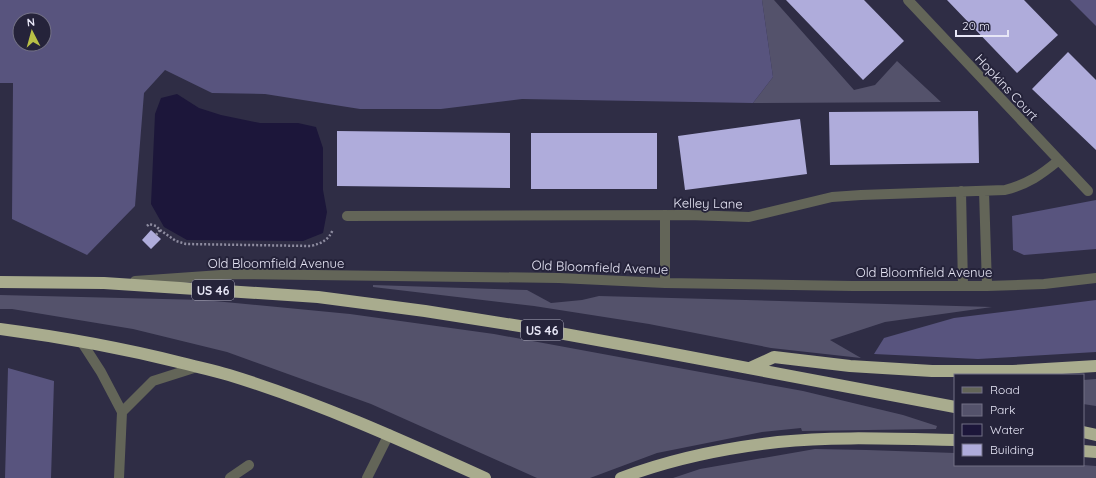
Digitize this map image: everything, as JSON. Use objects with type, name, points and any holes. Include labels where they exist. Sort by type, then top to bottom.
[{"type":"highway","name":"US 46","points":[[0,282],[104,282],[318,297],[425,311],[526,327],[954,407]]},
{"type":"highway","points":[[0,329],[81,341],[149,355],[228,375],[298,399],[388,434],[485,478]]},
{"type":"highway","points":[[750,368],[774,357],[850,366],[932,372],[1013,371],[1096,366]]},
{"type":"highway","points":[[1084,432],[1096,435]]},
{"type":"highway","points":[[625,477],[663,464],[711,453],[778,442],[868,439],[954,440]]},
{"type":"highway","points":[[1084,451],[1096,452]]},
{"type":"street","name":"Hopkins Court","points":[[908,0],[1088,191]]},
{"type":"street","name":"Kelley Lane","points":[[347,216],[665,215],[749,217],[832,197],[1006,190],[1020,186],[1040,176],[1059,160]]},
{"type":"street","points":[[961,191],[963,286]]},
{"type":"street","points":[[984,191],[987,286]]},
{"type":"street","points":[[665,215],[665,283]]},
{"type":"street","name":"Old Bloomfield Avenue","points":[[104,282],[235,274],[559,278],[665,283],[853,286],[987,286],[1044,284],[1096,278]]},
{"type":"street","points":[[81,341],[101,372],[122,412],[119,478]]},
{"type":"street","points":[[122,412],[152,381],[197,367]]},
{"type":"street","points":[[367,478],[388,434]]},
{"type":"street","points":[[230,478],[249,466]]},
{"type":"path","points":[[147,226],[152,224],[176,240],[186,244],[311,246],[322,243],[327,239],[333,229]]},
{"type":"path","points":[[156,235],[160,230]]},
{"type":"green space","points":[[762,0],[774,0],[854,90],[875,85],[897,61],[941,102],[753,103],[773,77]]},
{"type":"green space","points":[[373,285],[527,290],[551,303],[582,300],[599,296],[992,307],[885,322],[830,340],[861,358],[771,348],[649,324],[534,306],[373,287]]},
{"type":"green space","points":[[0,295],[204,300],[350,314],[494,334],[803,391],[903,415],[937,426],[936,429],[802,431],[801,428],[762,432],[657,453],[590,478],[537,478],[371,404],[227,352],[133,329],[12,309],[0,309]]},
{"type":"green space","points":[[1096,379],[1096,406],[1084,404],[1084,380]]},
{"type":"green space","points":[[815,449],[867,450],[954,453],[954,466],[1096,466],[1096,478],[673,478],[700,469]]},
{"type":"shaded area","points":[[0,0],[762,0],[773,77],[753,103],[522,99],[441,109],[360,109],[265,94],[212,93],[165,70],[144,93],[135,206],[87,255],[12,219],[13,83],[0,83]]},
{"type":"shaded area","points":[[1070,0],[1096,0],[1096,26]]},
{"type":"shaded area","points":[[1096,200],[1096,249],[1024,255],[1013,250],[1012,216]]},
{"type":"shaded area","points":[[1096,300],[1096,352],[978,359],[874,354],[884,338],[954,318]]},
{"type":"shaded area","points":[[8,368],[54,381],[51,478],[5,478]]},
{"type":"water","points":[[177,94],[199,108],[221,115],[260,123],[298,123],[316,127],[323,148],[323,190],[327,212],[323,233],[303,241],[187,240],[164,227],[151,204],[155,114],[161,98]]},
{"type":"building","points":[[786,0],[864,0],[904,41],[863,80]]},
{"type":"building","points":[[947,0],[1024,0],[1058,35],[1017,73]]},
{"type":"building","points":[[1068,52],[1096,80],[1096,150],[1032,89]]},
{"type":"building","points":[[978,111],[979,163],[830,165],[829,112]]},
{"type":"building","points":[[800,119],[807,174],[685,190],[678,136]]},
{"type":"building","points":[[337,131],[510,133],[510,188],[337,186]]},
{"type":"building","points":[[531,133],[657,133],[657,189],[531,189]]},
{"type":"building","points":[[151,230],[161,239],[151,249],[142,240]]}]
